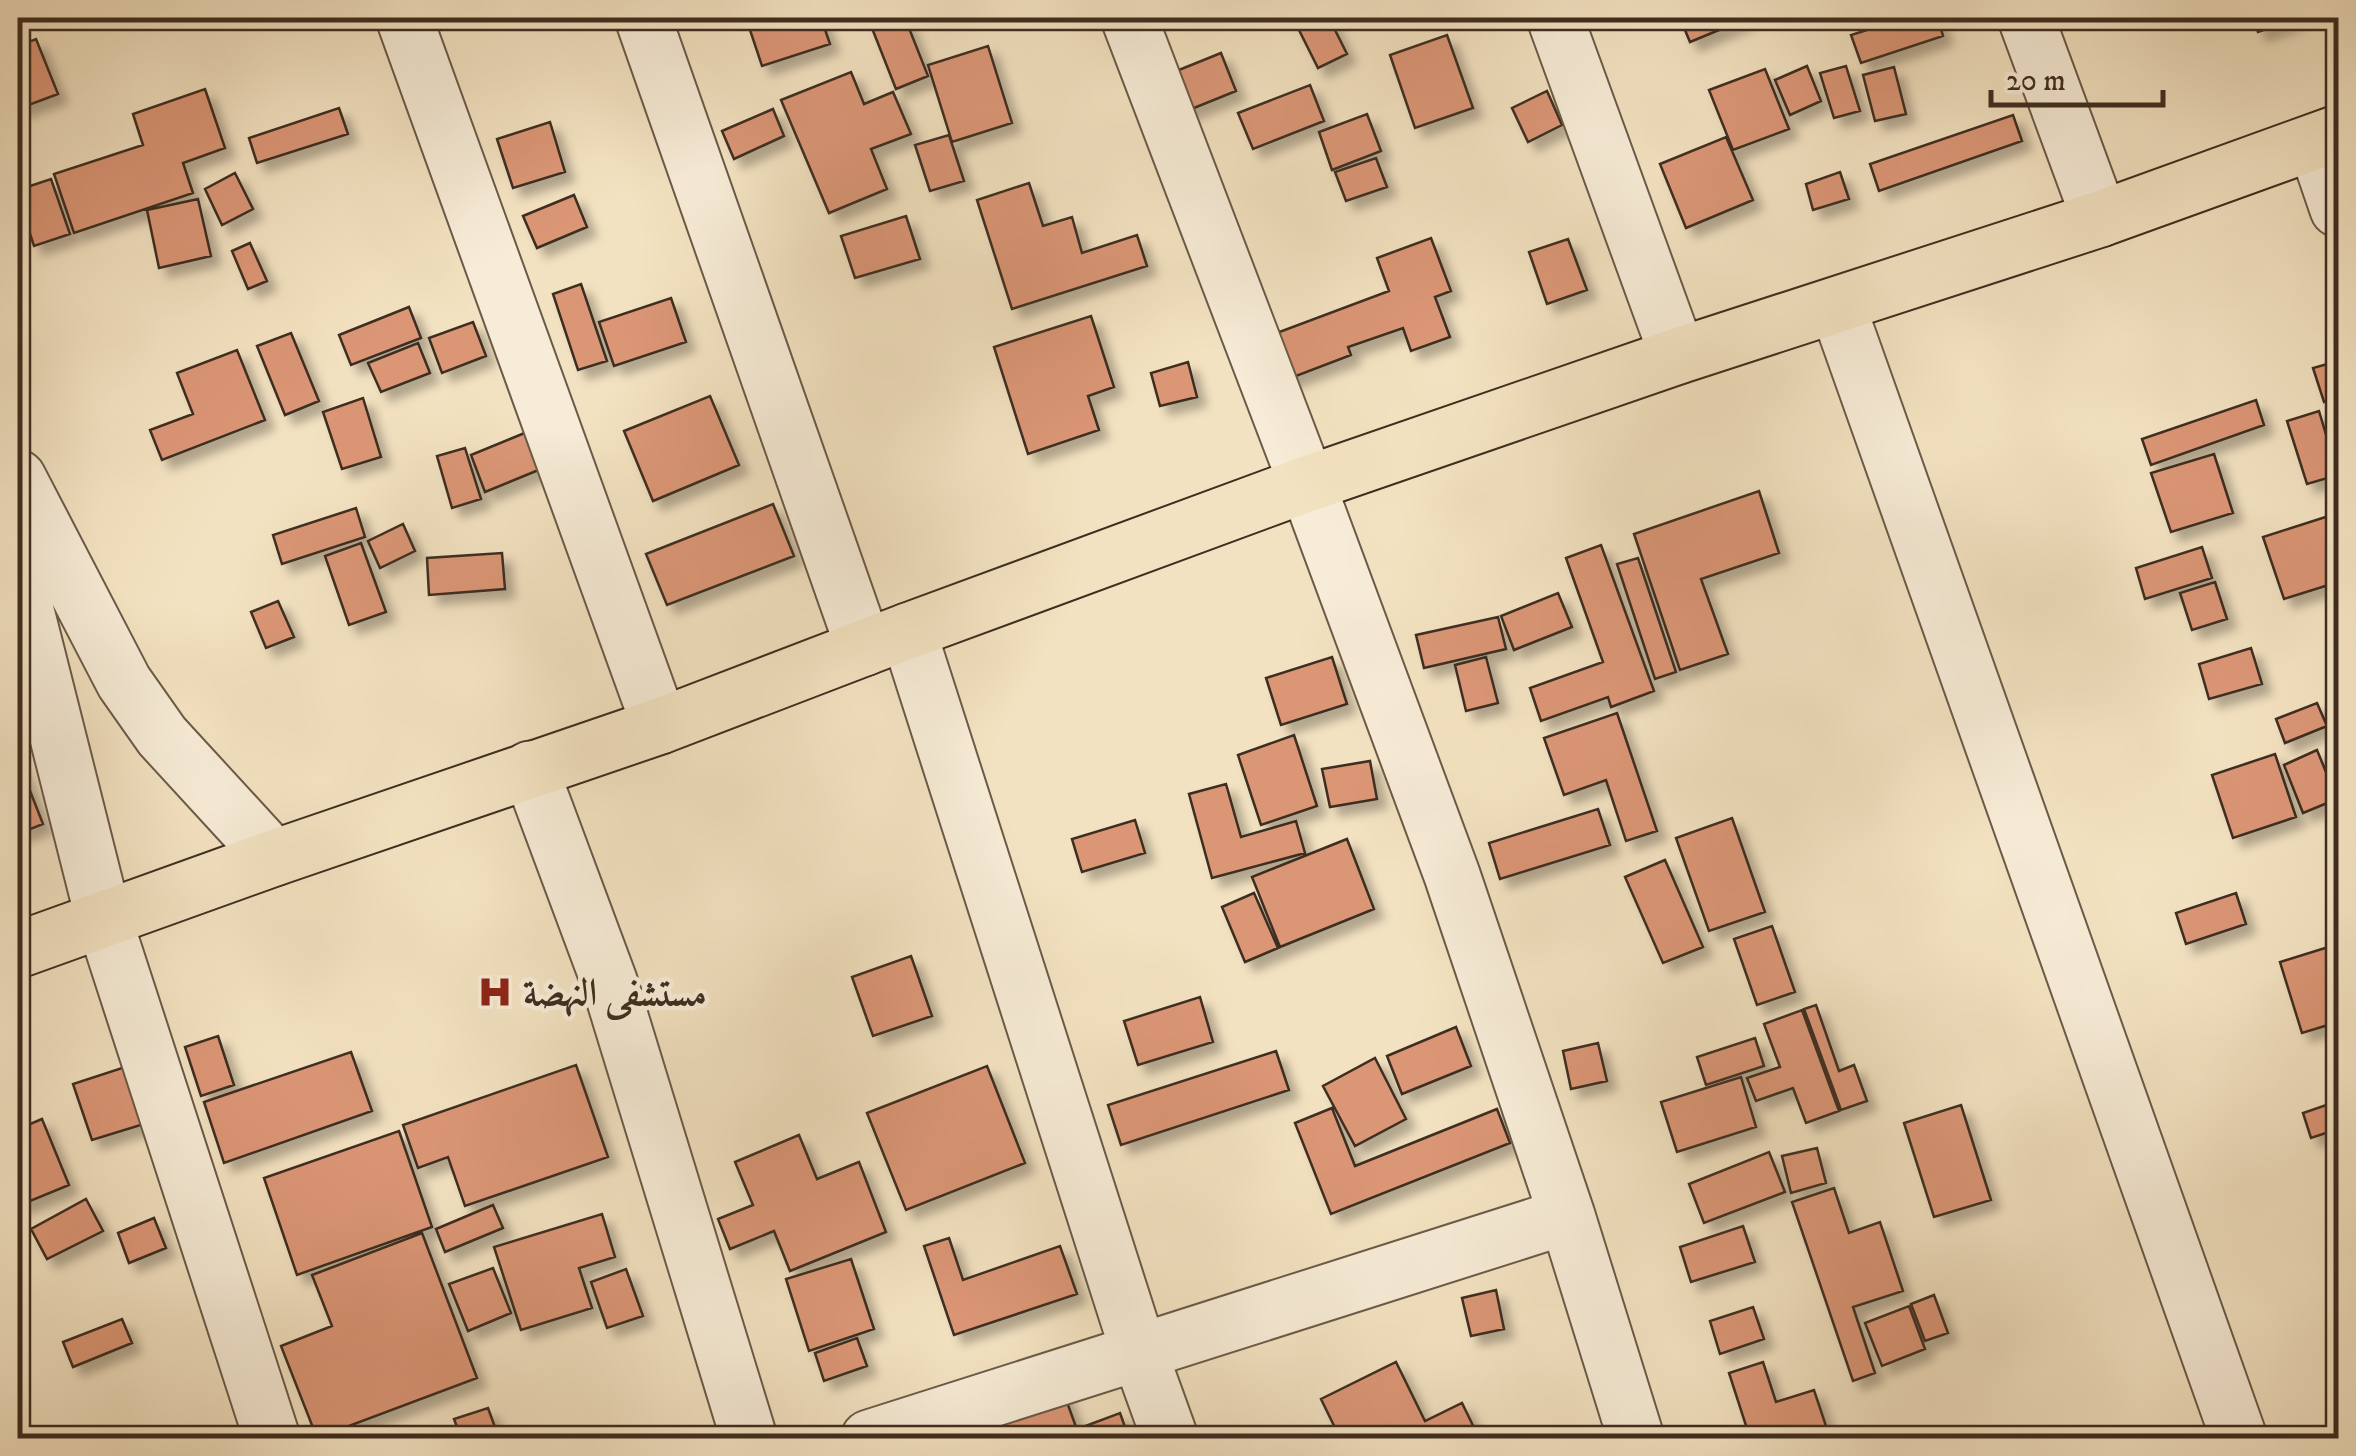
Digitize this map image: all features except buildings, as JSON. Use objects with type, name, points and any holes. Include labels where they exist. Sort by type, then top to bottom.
[{"type":"highway","points":[[18,950],[660,726],[1307,484],[1678,356],[2100,219],[2327,138]]},
{"type":"street","points":[[404,18],[660,726]]},
{"type":"street","points":[[643,18],[886,640],[1170,1438]]},
{"type":"street","points":[[1129,18],[1452,875],[1568,1216],[1636,1438]]},
{"type":"street","points":[[1555,18],[1678,356]]},
{"type":"street","points":[[2026,18],[2100,219]]},
{"type":"street","points":[[2327,138],[2338,209]]},
{"type":"street","points":[[1836,305],[2238,1438]]},
{"type":"street","points":[[18,478],[124,682],[162,736],[274,858]]},
{"type":"street","points":[[18,579],[104,920],[272,1438]]},
{"type":"street","points":[[530,770],[610,981],[749,1438]]},
{"type":"street","points":[[868,1438],[1568,1216]]},
{"type":"place","name":"مستشفى النهضة","points":[[495,992]]}]
